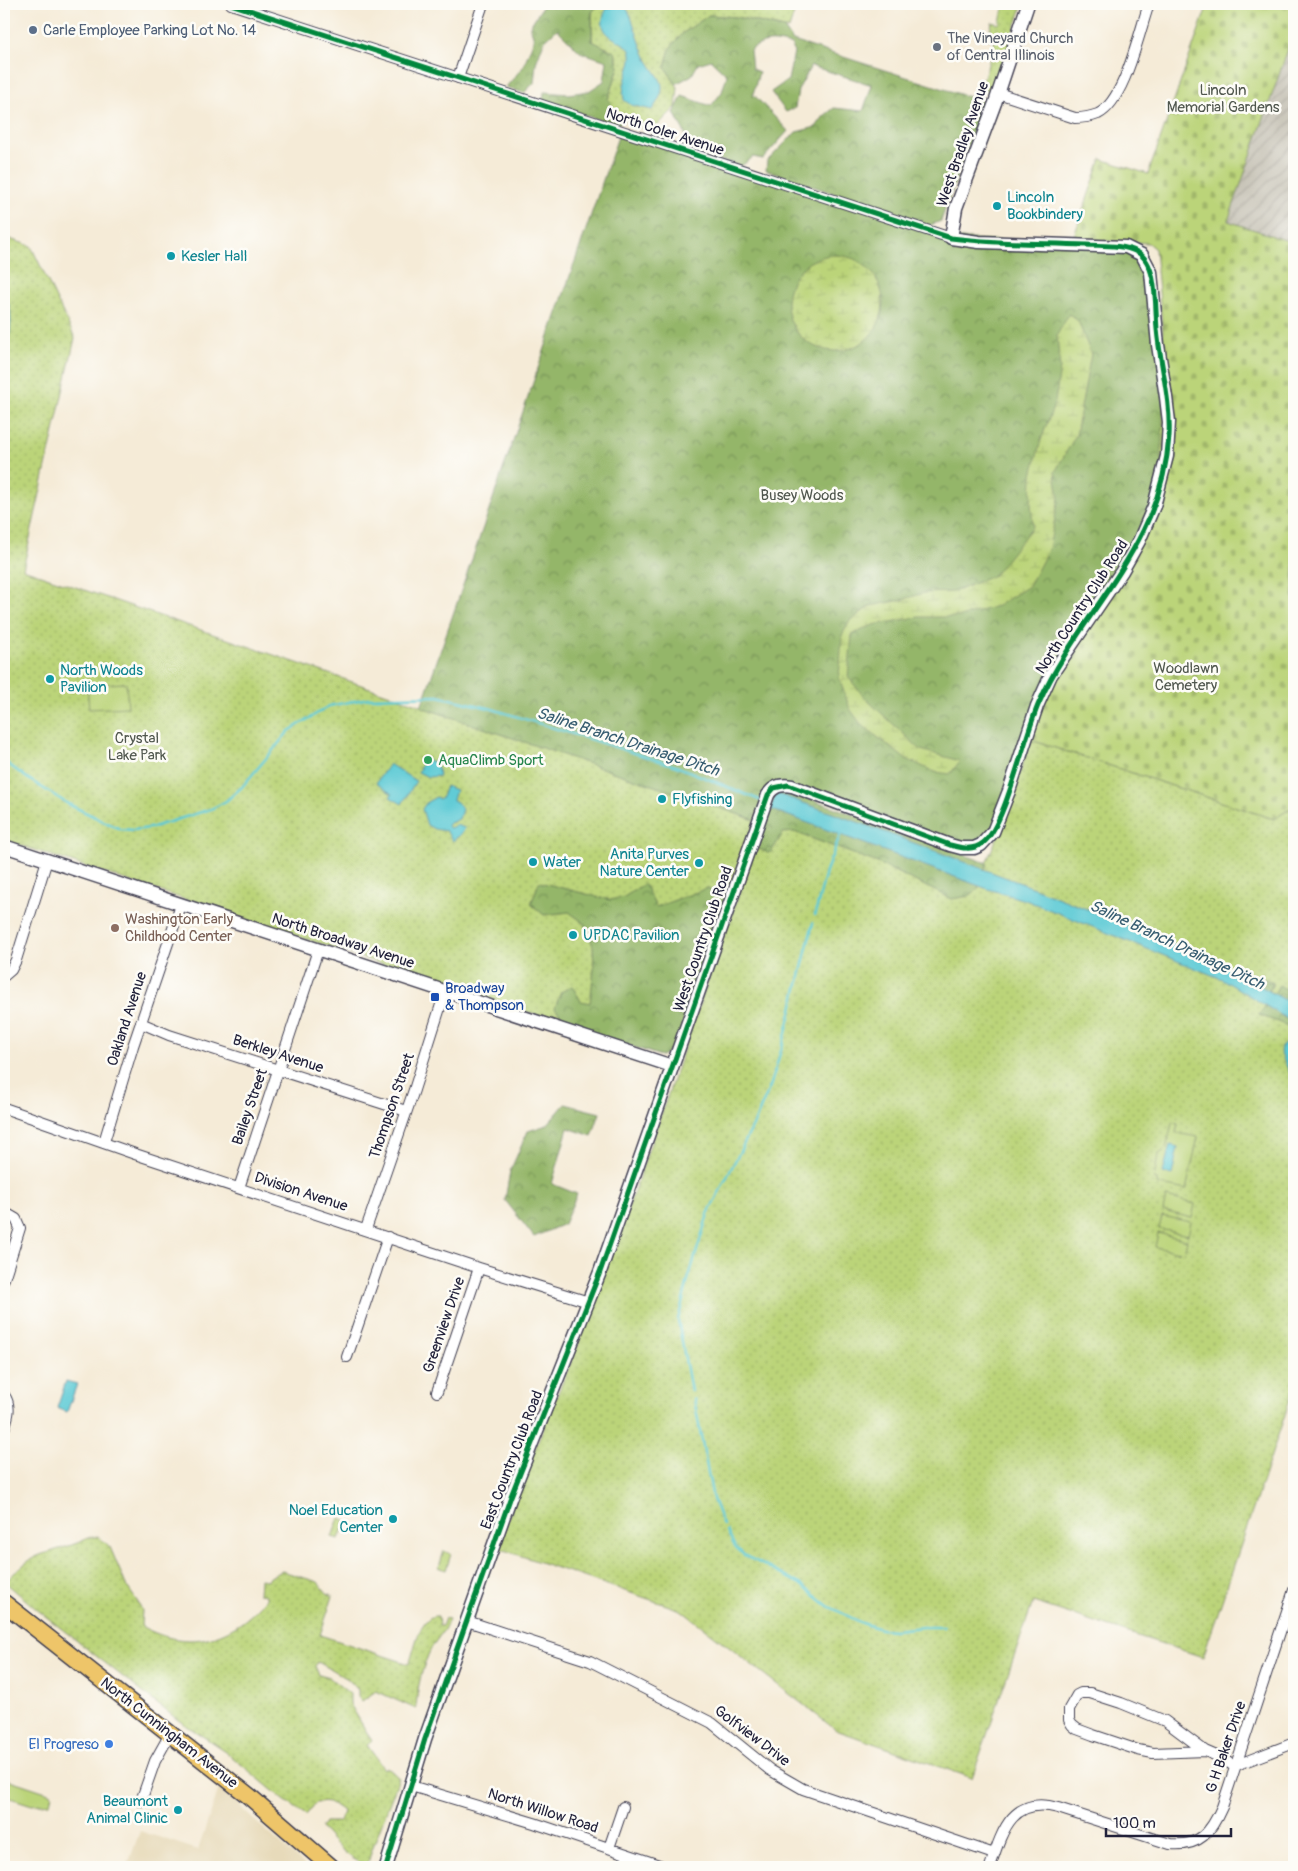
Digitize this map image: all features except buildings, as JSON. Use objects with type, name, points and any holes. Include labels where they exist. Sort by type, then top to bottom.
[{"type":"main road","name":"North Cunningham Avenue","points":[[4,1603],[249,1796],[331,1867]]},
{"type":"street","name":"North Coler Avenue","points":[[231,4],[951,238],[979,242],[1099,245]]},
{"type":"street","points":[[458,78],[483,4]]},
{"type":"street","name":"West Bradley Avenue","points":[[951,238],[956,208],[1028,4]]},
{"type":"street","points":[[998,93],[1075,118],[1086,118],[1098,114],[1112,102],[1123,82],[1149,4]]},
{"type":"street","name":"North Country Club Road","points":[[758,821],[764,803],[774,788],[784,785],[792,786],[961,848],[974,848],[981,845],[993,832],[1009,791],[1026,736],[1051,675],[1122,571],[1139,541],[1154,506],[1167,456],[1169,436],[1168,414],[1149,266],[1142,255],[1134,250],[1126,247],[1099,245]]},
{"type":"street","name":"West Country Club Road","points":[[672,1066],[758,821]]},
{"type":"street","name":"North Broadway Avenue","points":[[4,846],[672,1066]]},
{"type":"street","points":[[5,975],[16,960],[47,860]]},
{"type":"street","name":"Oakland Avenue","points":[[104,1142],[141,1023],[181,905]]},
{"type":"street","name":"Bailey Street","points":[[239,1188],[318,950]]},
{"type":"street","name":"Thompson Street","points":[[366,1229],[445,992]]},
{"type":"street","name":"Berkley Avenue","points":[[141,1023],[169,1035],[406,1111]]},
{"type":"street","name":"East Country Club Road","points":[[386,1867],[425,1739],[467,1621],[530,1445],[589,1302],[672,1066]]},
{"type":"street","name":"Division Avenue","points":[[4,1108],[479,1268],[589,1302]]},
{"type":"street","points":[[4,1212],[16,1219],[20,1228],[4,1279]]},
{"type":"street","points":[[347,1357],[388,1237]]},
{"type":"street","name":"Greenview Drive","points":[[436,1392],[479,1268]]},
{"type":"street","points":[[4,1429],[9,1413],[9,1405],[5,1397]]},
{"type":"street","name":"G H Baker Drive","points":[[990,1867],[1010,1819],[1021,1810],[1033,1805],[1049,1805],[1170,1844],[1189,1844],[1203,1836],[1216,1821],[1294,1590]]},
{"type":"street","name":"Golfview Drive","points":[[467,1621],[574,1656],[609,1670],[712,1724],[770,1770],[803,1789],[994,1854]]},
{"type":"street","points":[[1205,1751],[1152,1753],[1138,1750],[1077,1729],[1069,1720],[1069,1709],[1072,1701],[1081,1693],[1098,1696],[1165,1721],[1205,1751],[1234,1766],[1263,1757],[1294,1743]]},
{"type":"street","points":[[141,1801],[155,1761],[170,1734]]},
{"type":"street","name":"North Willow Road","points":[[411,1786],[534,1823],[665,1867]]},
{"type":"street","points":[[609,1848],[623,1807]]},
{"type":"shaded area","points":[[1294,32],[1294,244],[1228,221]]},
{"type":"shaded area","points":[[220,1785],[234,1797],[245,1812],[307,1867],[127,1867],[140,1831],[198,1850]]},
{"type":"green space","points":[[544,4],[599,4],[592,12],[592,41],[615,52],[619,67],[608,99],[621,123],[611,124],[543,101],[544,92],[568,94],[589,91],[604,81],[607,61],[580,52],[557,29],[544,41],[536,63],[534,83],[524,93],[506,87],[523,67],[534,39],[530,26]]},
{"type":"green space","points":[[599,4],[792,4],[794,13],[789,29],[736,17],[709,15],[665,67],[678,87],[676,107],[652,131],[634,125],[615,115],[608,99],[619,67],[592,41],[592,12]]},
{"type":"green space","points":[[1005,4],[1023,4],[993,92],[981,88],[995,41],[988,39],[992,22],[999,24]]},
{"type":"green space","name":"Woodlawn Cemetery","points":[[1208,4],[1294,4],[1294,32],[1228,221],[1294,243],[1294,806],[1274,819],[1031,740],[1036,723],[1057,675],[1160,502],[1165,356],[1155,249],[1148,243],[1073,239],[1101,159],[1148,174]]},
{"type":"green space","points":[[709,15],[736,17],[784,28],[793,41],[982,101],[982,107],[941,221],[928,226],[766,170],[767,161],[796,132],[816,127],[824,116],[834,108],[863,111],[872,85],[811,66],[798,90],[795,108],[786,112],[771,92],[788,80],[794,52],[792,45],[770,42],[750,50],[752,69],[759,72],[753,94],[788,131],[763,159],[753,157],[740,167],[687,148],[685,133],[674,113],[682,96],[711,106],[722,92],[727,75],[711,60],[698,64],[692,75],[676,84],[665,67],[670,48],[683,33]]},
{"type":"green space","name":"Busey Woods","points":[[620,131],[951,238],[1070,244],[1142,255],[1169,422],[1154,506],[1065,654],[999,819],[974,848],[778,786],[758,821],[421,707]]},
{"type":"green space","name":"Crystal Lake Park","points":[[4,237],[31,246],[75,338],[23,569],[755,820],[668,1053],[661,1056],[4,840]]},
{"type":"green space","points":[[835,255],[853,259],[869,269],[879,285],[883,303],[879,321],[869,337],[853,347],[835,351],[817,347],[801,337],[791,321],[787,303],[791,285],[801,269],[817,259]]},
{"type":"green space","points":[[1069,314],[1078,321],[1091,354],[1076,435],[1055,472],[1059,498],[1049,548],[1029,586],[997,606],[960,617],[919,617],[873,625],[852,635],[848,677],[865,698],[921,750],[960,761],[950,774],[935,772],[904,758],[861,724],[850,709],[839,678],[842,635],[850,621],[870,606],[902,600],[923,593],[954,592],[994,575],[1033,526],[1031,504],[1032,475],[1041,440],[1055,402],[1060,368],[1057,335]]},
{"type":"green space","points":[[126,683],[128,707],[89,709],[87,685]]},
{"type":"green space","points":[[1031,740],[1274,819],[1294,806],[1294,1388],[1203,1657],[1033,1602],[972,1778],[836,1730],[681,1610],[498,1548],[520,1485],[595,1300],[775,796],[903,832],[986,863],[1002,826]]},
{"type":"green space","points":[[784,791],[789,791],[987,863],[978,889],[969,896],[952,899],[875,862],[794,832],[783,833],[772,851],[768,853],[755,847],[775,796]]},
{"type":"green space","points":[[539,882],[610,900],[624,897],[644,884],[656,907],[708,888],[728,896],[675,1046],[668,1053],[661,1056],[570,1026],[555,1008],[561,992],[572,986],[581,1001],[590,1003],[594,969],[593,946],[584,923],[569,912],[544,915],[531,904]]},
{"type":"green space","points":[[1261,977],[1273,983],[1269,992],[1255,984]]},
{"type":"green space","points":[[1279,985],[1294,994],[1294,1005],[1274,994]]},
{"type":"green space","points":[[1266,1005],[1294,1023],[1294,1031],[1288,1026],[1259,1015]]},
{"type":"green space","points":[[565,1104],[600,1113],[592,1136],[568,1128],[552,1184],[577,1194],[564,1224],[534,1237],[505,1200],[510,1171],[528,1131],[547,1125]]},
{"type":"green space","points":[[1172,1123],[1178,1124],[1176,1133],[1198,1137],[1186,1190],[1157,1184],[1157,1180],[1154,1179],[1158,1155],[1166,1149]]},
{"type":"green space","points":[[1166,1197],[1195,1204],[1192,1218],[1163,1211]]},
{"type":"green space","points":[[1162,1216],[1191,1222],[1188,1235],[1159,1229]]},
{"type":"green space","points":[[1158,1233],[1187,1240],[1184,1253],[1155,1247]]},
{"type":"green space","points":[[339,1518],[346,1520],[339,1539],[332,1537]]},
{"type":"green space","points":[[90,1537],[97,1537],[110,1547],[126,1585],[142,1610],[141,1626],[176,1639],[193,1640],[209,1638],[240,1624],[266,1599],[266,1595],[259,1594],[260,1579],[267,1580],[282,1571],[318,1582],[327,1593],[333,1596],[320,1635],[409,1664],[419,1634],[426,1621],[438,1616],[439,1626],[442,1626],[445,1618],[449,1619],[425,1662],[419,1685],[416,1709],[376,1691],[362,1701],[358,1696],[358,1690],[348,1679],[318,1662],[315,1666],[319,1675],[330,1678],[350,1694],[350,1704],[372,1741],[367,1745],[384,1769],[387,1767],[399,1778],[366,1865],[347,1854],[321,1828],[325,1822],[340,1822],[343,1811],[331,1804],[320,1802],[316,1803],[306,1815],[284,1800],[225,1751],[178,1720],[35,1608],[5,1582],[35,1557]]},
{"type":"green space","points":[[444,1551],[451,1554],[446,1570],[439,1567]]},
{"type":"green space","points":[[4,1778],[52,1794],[50,1803],[32,1805],[4,1796]]},
{"type":"water","points":[[625,7],[629,12],[646,57],[661,82],[661,93],[652,110],[631,105],[624,100],[623,93],[631,53],[624,44],[606,32],[603,26],[603,19],[607,8]]},
{"type":"water","points":[[4,294],[8,302],[11,319],[4,364]]},
{"type":"water","points":[[424,759],[437,763],[439,776],[428,777],[418,772]]},
{"type":"water","points":[[389,764],[416,781],[402,804],[390,797],[392,794],[376,783]]},
{"type":"water","points":[[446,786],[456,790],[453,800],[462,809],[459,819],[447,826],[450,828],[456,825],[465,828],[453,841],[446,831],[434,829],[427,825],[422,809],[427,802],[436,797],[439,799],[442,797]]},
{"type":"water","points":[[778,794],[1042,891],[1221,964],[1294,1005],[1294,1023],[1222,979],[1028,901],[985,888],[770,809],[775,796]]},
{"type":"water","points":[[1289,1041],[1294,1042],[1294,1082],[1280,1052],[1281,1047]]},
{"type":"water","points":[[1170,1145],[1178,1147],[1172,1175],[1163,1173]]},
{"type":"water","points":[[66,1381],[77,1384],[67,1412],[57,1408]]},
{"type":"waterway","name":"Saline Branch Drainage Ditch","points":[[4,761],[68,804],[120,829],[150,828],[211,809],[226,801],[242,787],[289,731],[329,706],[369,698],[438,696],[489,708],[676,766],[762,801]]},
{"type":"waterway","points":[[815,915],[826,871],[841,833]]},
{"type":"waterway","points":[[691,1391],[678,1320],[688,1280],[708,1214],[754,1124],[771,1084],[786,1033],[813,923]]},
{"type":"waterway","points":[[694,1399],[713,1499],[723,1525]]},
{"type":"waterway","points":[[727,1531],[735,1547],[744,1555],[800,1584],[828,1606],[862,1623],[881,1629],[895,1630],[944,1627]]},
{"type":"cycle path","points":[[231,4],[951,238],[1112,246],[1131,249],[1144,258],[1152,275],[1158,342],[1167,396],[1169,436],[1163,476],[1152,512],[1136,545],[1056,669],[1033,717],[1007,800],[991,834],[983,843],[971,848],[950,845],[788,785],[774,788],[768,795],[600,1272],[511,1496],[425,1739],[386,1867]]},
{"type":"place","name":"Carle Employee Parking Lot No. 14","points":[[33,30]]},
{"type":"place","name":"The Vineyard Church of Central Illinois","points":[[937,47]]},
{"type":"place","name":"Lincoln Bookbindery","points":[[997,206]]},
{"type":"place","name":"Kesler Hall","points":[[171,256]]},
{"type":"place","name":"North Woods Pavilion","points":[[50,679]]},
{"type":"place","name":"AquaClimb Sport","points":[[428,760]]},
{"type":"place","name":"Flyfishing","points":[[662,799]]},
{"type":"place","name":"Water","points":[[533,862]]},
{"type":"place","name":"Anita Purves Nature Center","points":[[699,863]]},
{"type":"place","name":"Washington Early Childhood Center","points":[[115,928]]},
{"type":"place","name":"UPDAC Pavilion","points":[[573,935]]},
{"type":"place","name":"Broadway & Thompson","points":[[435,997]]},
{"type":"place","name":"Noel Education Center","points":[[393,1519]]},
{"type":"place","name":"El Progreso","points":[[109,1744]]},
{"type":"place","name":"Beaumont Animal Clinic","points":[[178,1810]]},
{"type":"park label","name":"Lincoln Memorial Gardens","points":[[1223,98]]}]
